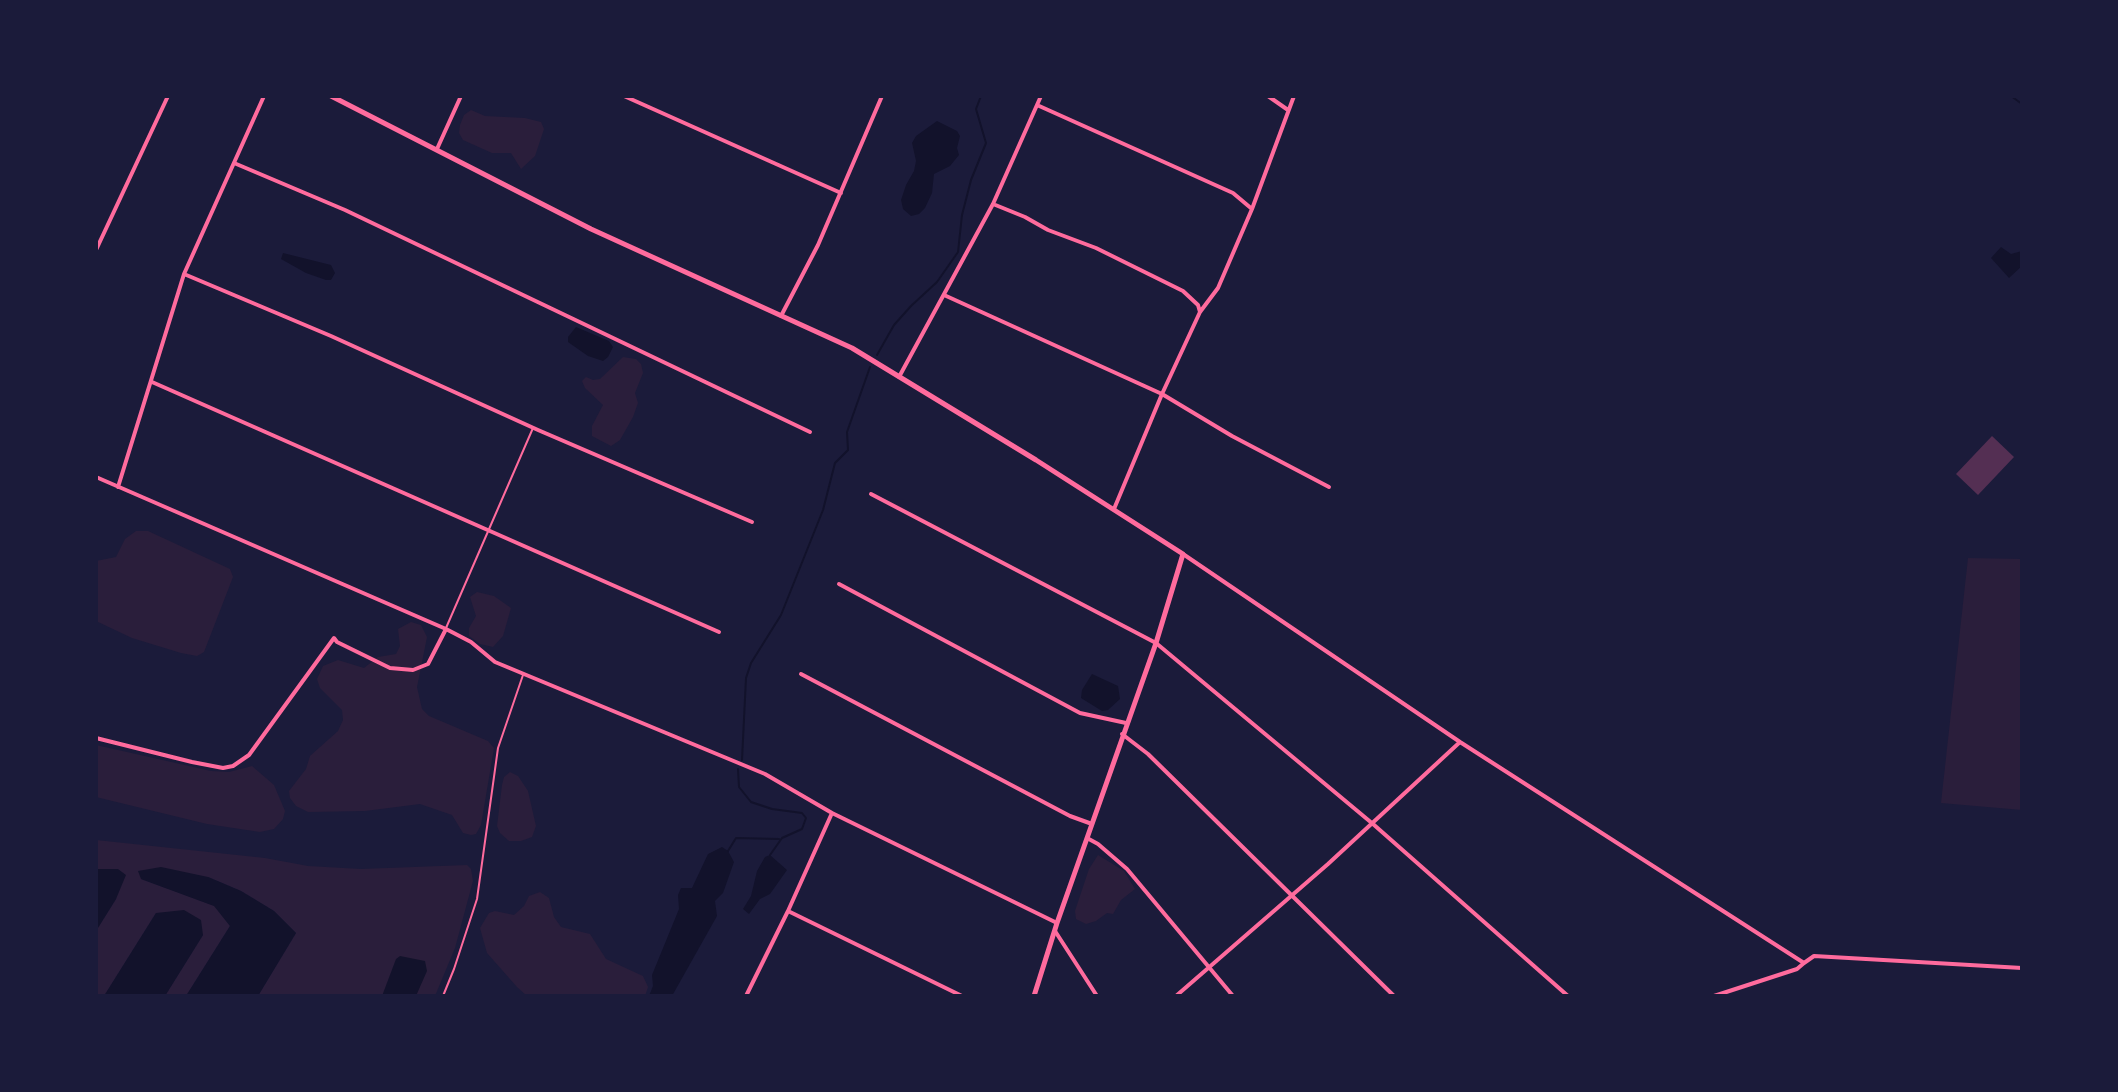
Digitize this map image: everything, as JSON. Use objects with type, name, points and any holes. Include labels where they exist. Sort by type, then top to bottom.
[{"type":"street","points":[[96,250],[168,96]]},
{"type":"street","points":[[118,487],[184,274],[264,96]]},
{"type":"street","points":[[331,96],[591,229],[852,348],[1114,509],[1460,742],[1804,963]]},
{"type":"street","points":[[437,149],[461,96]]},
{"type":"street","points":[[624,96],[841,193]]},
{"type":"street","points":[[781,316],[818,245],[882,96]]},
{"type":"street","points":[[899,377],[993,204],[1041,96]]},
{"type":"street","points":[[1268,96],[1288,110]]},
{"type":"street","points":[[1114,509],[1200,312],[1218,288],[1252,209],[1294,96]]},
{"type":"street","points":[[1037,105],[1233,193],[1252,209]]},
{"type":"street","points":[[234,163],[345,210],[810,432]]},
{"type":"street","points":[[993,204],[1096,248],[1183,291],[1198,305],[1200,312]]},
{"type":"street","points":[[184,274],[752,522]]},
{"type":"street","points":[[944,295],[1162,394],[1232,436],[1329,487]]},
{"type":"street","points":[[152,382],[719,632]]},
{"type":"street","points":[[96,477],[446,629],[471,642],[495,662],[765,774],[832,813],[1056,926],[1097,996]]},
{"type":"street","points":[[871,494],[1156,643],[1373,824],[1568,996]]},
{"type":"street","points":[[1034,996],[1122,734],[1156,643],[1183,554]]},
{"type":"street","points":[[839,584],[1080,713],[1126,723]]},
{"type":"street","points":[[96,738],[192,762],[223,768],[233,766],[249,755],[334,638],[390,668],[413,670],[428,664],[446,629]]},
{"type":"street","points":[[801,674],[1070,816],[1092,824]]},
{"type":"street","points":[[1122,734],[1148,754],[1394,996]]},
{"type":"street","points":[[1176,996],[1373,824],[1460,742]]},
{"type":"street","points":[[746,996],[832,813]]},
{"type":"street","points":[[1087,838],[1127,869],[1233,996]]},
{"type":"street","points":[[788,911],[962,996]]},
{"type":"street","points":[[1714,996],[1797,969],[1814,956],[2022,968]]},
{"type":"lane","points":[[446,629],[534,427]]},
{"type":"lane","points":[[443,996],[477,899],[498,748],[523,674]]},
{"type":"shaded area","points":[[471,110],[485,116],[541,122],[544,129],[535,156],[521,169],[511,153],[492,153],[463,140],[459,133],[460,125],[464,115]]},
{"type":"shaded area","points":[[937,121],[957,131],[960,136],[959,155],[950,166],[934,174],[932,193],[925,208],[911,216],[903,209],[901,200],[916,161],[912,143],[916,136]]},
{"type":"shaded area","points":[[2001,247],[2011,254],[2022,251],[2022,266],[2009,278],[1991,258]]},
{"type":"shaded area","points":[[283,253],[331,265],[335,273],[331,280],[326,280],[306,273],[281,259]]},
{"type":"shaded area","points":[[576,327],[609,341],[613,347],[608,357],[603,361],[588,356],[568,342]]},
{"type":"shaded area","points":[[623,357],[636,359],[643,373],[635,393],[638,403],[633,417],[620,440],[611,446],[592,436],[592,426],[603,405],[582,381],[586,377],[600,379]]},
{"type":"shaded area","points":[[136,531],[148,531],[230,569],[233,577],[204,652],[197,656],[132,638],[96,621],[96,561],[116,557],[125,539]]},
{"type":"shaded area","points":[[1968,558],[2022,559],[2022,810],[1941,803]]},
{"type":"shaded area","points":[[477,592],[494,596],[511,608],[503,636],[493,647],[480,644],[469,636],[469,628],[476,616],[470,597]]},
{"type":"shaded area","points":[[411,622],[421,625],[427,637],[417,687],[422,709],[429,716],[488,741],[494,748],[481,825],[476,834],[463,833],[452,815],[420,804],[365,811],[308,812],[296,806],[290,798],[289,791],[306,769],[310,756],[338,731],[343,720],[342,710],[320,688],[317,679],[323,666],[338,660],[364,668],[378,657],[396,654],[400,646],[398,629]]},
{"type":"shaded area","points":[[1092,674],[1118,686],[1120,699],[1108,710],[1102,711],[1081,698],[1082,690]]},
{"type":"shaded area","points":[[96,745],[211,771],[229,772],[252,766],[274,785],[285,811],[283,819],[274,829],[260,832],[207,824],[96,797]]},
{"type":"shaded area","points":[[510,772],[518,776],[528,791],[536,826],[532,837],[521,841],[509,841],[497,826],[502,785],[504,777]]},
{"type":"shaded area","points":[[96,840],[265,858],[308,866],[361,869],[467,865],[473,881],[455,948],[435,996],[258,996],[296,933],[274,911],[241,891],[208,877],[141,879],[215,906],[230,926],[186,996],[165,996],[203,935],[156,913],[104,996],[96,996],[96,931],[116,899],[118,869],[96,869]]},
{"type":"shaded area","points":[[722,847],[734,862],[723,893],[715,901],[717,916],[672,996],[649,996],[653,986],[652,975],[679,909],[681,888],[692,888],[708,854]]},
{"type":"shaded area","points":[[770,855],[787,870],[770,894],[760,899],[749,914],[743,909],[751,896],[757,871],[765,857]]},
{"type":"shaded area","points":[[1098,855],[1124,871],[1135,889],[1121,900],[1113,914],[1107,913],[1086,924],[1076,919],[1075,911],[1089,869]]},
{"type":"shaded area","points":[[161,867],[208,877],[241,891],[274,911],[296,933],[258,996],[186,996],[230,926],[214,906],[141,879],[138,871]]},
{"type":"shaded area","points":[[96,869],[118,869],[126,875],[116,899],[96,931]]},
{"type":"shaded area","points":[[540,892],[549,898],[554,917],[561,927],[590,934],[606,959],[643,976],[648,987],[645,996],[527,996],[517,987],[487,953],[480,928],[489,913],[495,911],[514,915],[529,896]]},
{"type":"shaded area","points":[[184,910],[201,920],[203,935],[165,996],[104,996],[156,913]]},
{"type":"shaded area","points":[[400,956],[425,961],[427,971],[416,996],[382,996],[396,959]]},
{"type":"building","points":[[1992,436],[2014,457],[1978,495],[1956,474]]},
{"type":"waterway","points":[[877,355],[894,325],[937,282],[958,252],[962,215],[971,180],[986,143],[976,109],[981,96]]},
{"type":"waterway","points":[[2011,96],[2022,104]]},
{"type":"waterway","points":[[742,760],[746,678],[751,663],[781,615],[823,510],[835,463],[848,450],[847,432],[870,367]]},
{"type":"waterway","points":[[738,769],[739,787],[751,802],[772,809],[802,813],[806,818],[802,829],[782,838],[770,855]]},
{"type":"waterway","points":[[728,851],[736,838],[779,839]]}]
